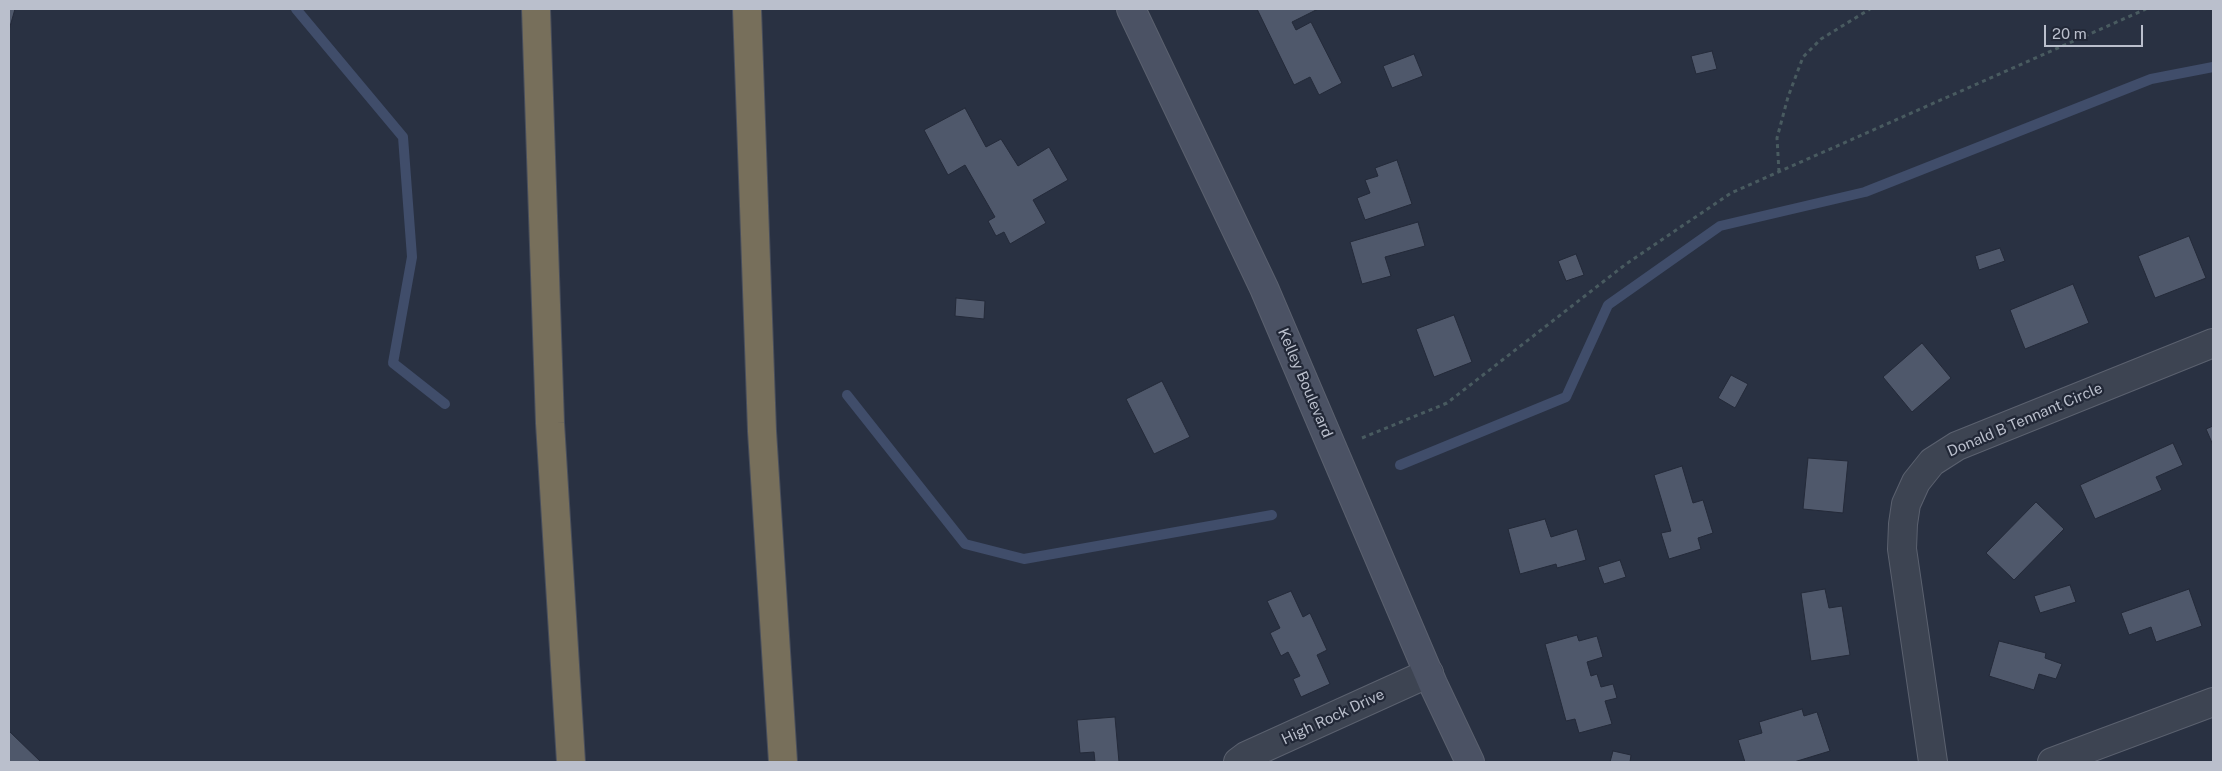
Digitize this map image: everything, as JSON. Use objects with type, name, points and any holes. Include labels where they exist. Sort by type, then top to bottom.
[{"type":"highway","points":[[536,9],[550,423],[571,762]]},
{"type":"highway","points":[[747,9],[768,550],[783,762]]},
{"type":"main road","name":"Kelley Boulevard","points":[[1131,9],[1264,288],[1429,673],[1470,762]]},
{"type":"street","name":"Donald B Tennant Circle","points":[[1933,762],[1902,549],[1906,504],[1916,482],[1932,462],[1957,446],[2213,343]]},
{"type":"street","name":"High Rock Drive","points":[[1238,762],[1246,756],[1429,673]]},
{"type":"street","points":[[2052,762],[2213,702]]},
{"type":"path","points":[[1779,172],[1777,138],[1788,97],[1803,56],[1821,39],[1870,9]]},
{"type":"path","points":[[1334,450],[1447,403],[1626,264],[1731,193],[2146,9]]},
{"type":"building","points":[[9,9],[15,9],[9,30]]},
{"type":"building","points":[[1257,9],[1318,9],[1292,22],[1296,30],[1311,22],[1342,83],[1319,95],[1310,77],[1294,85]]},
{"type":"building","points":[[1712,51],[1717,69],[1696,74],[1691,56]]},
{"type":"building","points":[[1414,54],[1423,76],[1392,88],[1383,66]]},
{"type":"building","points":[[965,108],[986,147],[1001,139],[1018,166],[1049,147],[1068,180],[1033,200],[1046,223],[1010,244],[1004,232],[996,236],[988,221],[995,217],[965,165],[948,175],[924,130]]},
{"type":"building","points":[[1397,160],[1412,204],[1365,220],[1357,198],[1370,193],[1365,180],[1378,176],[1375,168]]},
{"type":"building","points":[[1418,222],[1425,246],[1385,257],[1391,276],[1362,284],[1350,242]]},
{"type":"building","points":[[2189,236],[2206,278],[2155,298],[2138,256]]},
{"type":"building","points":[[2000,248],[2005,261],[1979,270],[1975,256]]},
{"type":"building","points":[[1576,254],[1584,275],[1566,281],[1558,261]]},
{"type":"building","points":[[2073,284],[2089,323],[2025,349],[2010,310]]},
{"type":"building","points":[[956,298],[985,301],[984,319],[955,316]]},
{"type":"building","points":[[1454,315],[1472,362],[1434,377],[1416,329]]},
{"type":"building","points":[[1922,343],[1951,378],[1912,412],[1883,377]]},
{"type":"building","points":[[1731,375],[1748,384],[1735,408],[1718,398]]},
{"type":"building","points":[[1162,381],[1190,437],[1154,454],[1126,399]]},
{"type":"building","points":[[2213,426],[2213,445],[2206,429]]},
{"type":"building","points":[[2173,443],[2183,465],[2156,477],[2162,490],[2095,519],[2080,485]]},
{"type":"building","points":[[1808,458],[1848,461],[1843,513],[1803,509]]},
{"type":"building","points":[[1682,466],[1693,503],[1703,500],[1713,533],[1698,538],[1701,549],[1669,559],[1661,533],[1671,531],[1654,475]]},
{"type":"building","points":[[2036,502],[2064,529],[2014,580],[1986,553]]},
{"type":"building","points":[[1545,519],[1551,537],[1577,529],[1586,560],[1557,568],[1556,564],[1520,574],[1508,529]]},
{"type":"building","points":[[1620,560],[1626,577],[1604,584],[1598,567]]},
{"type":"building","points":[[2070,585],[2076,602],[2040,613],[2034,596]]},
{"type":"building","points":[[1825,589],[1829,608],[1842,606],[1850,655],[1811,661],[1801,593]]},
{"type":"building","points":[[2189,589],[2202,626],[2156,642],[2151,627],[2129,635],[2121,613]]},
{"type":"building","points":[[1291,591],[1303,617],[1310,613],[1327,650],[1317,655],[1330,684],[1301,697],[1293,679],[1300,676],[1288,652],[1281,656],[1270,633],[1280,628],[1267,601]]},
{"type":"building","points":[[1577,635],[1579,641],[1597,636],[1603,657],[1587,662],[1591,676],[1597,674],[1601,687],[1613,684],[1617,698],[1605,701],[1612,724],[1579,733],[1575,719],[1566,721],[1545,644]]},
{"type":"building","points":[[1999,641],[2046,653],[2045,658],[2062,664],[2056,679],[2039,674],[2034,690],[1989,676]]},
{"type":"building","points":[[1802,709],[1804,716],[1817,712],[1830,751],[1794,762],[1745,762],[1738,740],[1762,733],[1759,722]]},
{"type":"building","points":[[1115,717],[1119,762],[1095,762],[1094,752],[1080,753],[1077,720]]},
{"type":"building","points":[[9,731],[41,762],[9,762]]},
{"type":"building","points":[[1613,751],[1631,755],[1630,762],[1610,762]]},
{"type":"waterway","points":[[296,9],[403,137],[412,257],[393,363],[445,404]]},
{"type":"waterway","points":[[1400,465],[1566,397],[1608,305],[1720,226],[1865,192],[2151,79],[2213,67]]},
{"type":"waterway","points":[[847,395],[965,544],[1024,559],[1272,515]]}]
